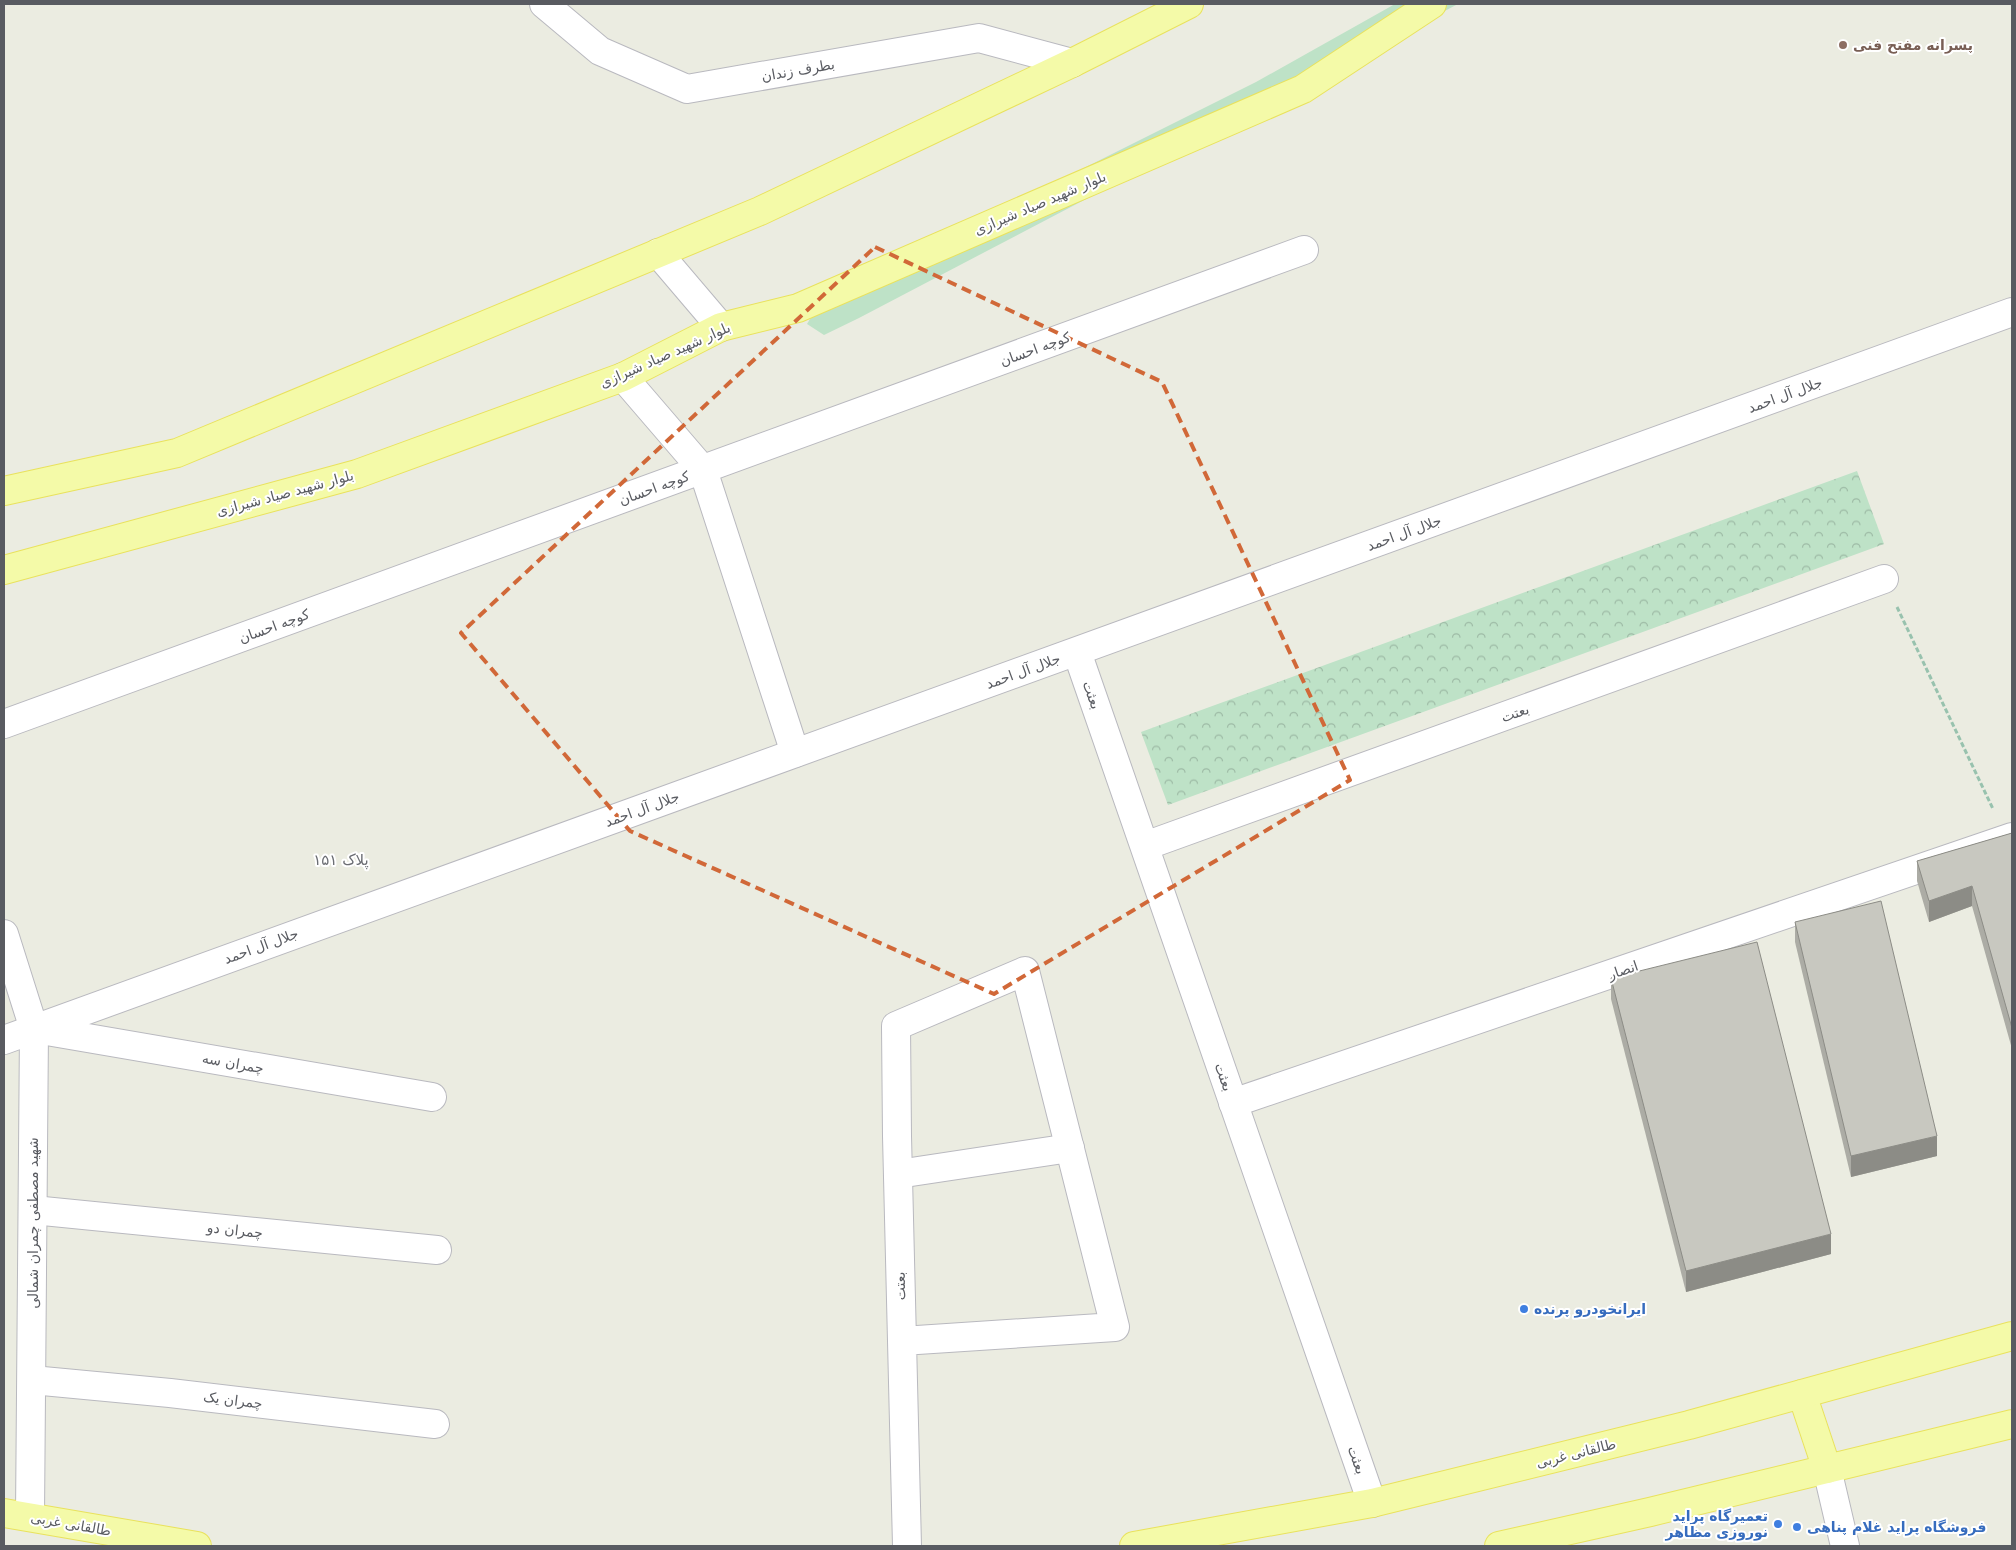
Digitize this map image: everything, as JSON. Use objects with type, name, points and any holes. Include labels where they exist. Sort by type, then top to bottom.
[{"type":"main road","points":[[4,491],[177,453],[760,211],[1072,64],[1190,4]]},
{"type":"main road","name":"بلوار شهید صیاد شیرازی","points":[[4,570],[357,474],[623,377],[721,328],[798,308],[1303,89],[1432,4]]},
{"type":"main road","name":"طالقانی غربی","points":[[1134,1546],[1372,1503],[1689,1425],[2012,1336]]},
{"type":"main road","points":[[1802,1394],[1827,1469]]},
{"type":"main road","points":[[1512,1545],[2012,1424]]},
{"type":"main road","name":"طالقانی غربی","points":[[17,1514],[197,1546]]},
{"type":"street","name":"بطرف زندان","points":[[544,4],[600,52],[687,89],[979,38],[1072,64]]},
{"type":"street","name":"کوچه احسان","points":[[4,724],[1304,250]]},
{"type":"street","points":[[658,253],[721,328]]},
{"type":"street","name":"جلال آل احمد","points":[[4,1040],[2012,312]]},
{"type":"street","points":[[623,377],[703,470],[795,753]]},
{"type":"street","name":"بعتت","points":[[1145,846],[1884,579]]},
{"type":"street","name":"بعثت","points":[[1077,652],[1372,1503]]},
{"type":"street","name":"انصار","points":[[1233,1103],[2009,838]]},
{"type":"street","name":"شهید مصطفی چمران شمالی","points":[[4,934],[34,1029],[32,1380],[17,1514]]},
{"type":"street","name":"بعتت","points":[[907,1546],[896,1026],[1025,971],[1070,1148]]},
{"type":"street","name":"چمران سه","points":[[34,1029],[432,1097]]},
{"type":"street","points":[[898,1174],[1070,1148],[1115,1328],[902,1341]]},
{"type":"street","name":"چمران دو","points":[[33,1210],[437,1250]]},
{"type":"street","name":"چمران یک","points":[[32,1380],[170,1393],[435,1424]]},
{"type":"street","points":[[1827,1469],[1845,1546]]},
{"type":"path","points":[[1884,579],[2009,838]]},
{"type":"highlighted area","points":[[875,247],[1162,382],[1350,780],[994,994],[630,831],[461,633]]},
{"type":"green space","points":[[1395,4],[1458,4],[859,318],[824,335],[807,324],[820,302],[844,288],[1256,82]]},
{"type":"green space","points":[[1857,471],[1884,544],[1168,805],[1141,732]]},
{"type":"building","points":[[2012,833],[2012,1028],[1972,886],[1929,901],[1917,861]]},
{"type":"building","points":[[1881,901],[1937,1136],[1851,1156],[1795,922]]},
{"type":"building","points":[[1757,942],[1831,1234],[1686,1271],[1611,978]]},
{"type":"place","name":"پسرانه مفتح فنی","points":[[1843,45]]},
{"type":"place","name":"ایرانخودرو پرنده","points":[[1524,1309]]},
{"type":"place","name":"تعمیرگاه پراید نوروزی مظاهر","points":[[1778,1524]]},
{"type":"place","name":"فروشگاه پراید غلام پناهی","points":[[1797,1527]]},
{"type":"district","name":"۱۵۱ پلاک","points":[[341,860]]}]
